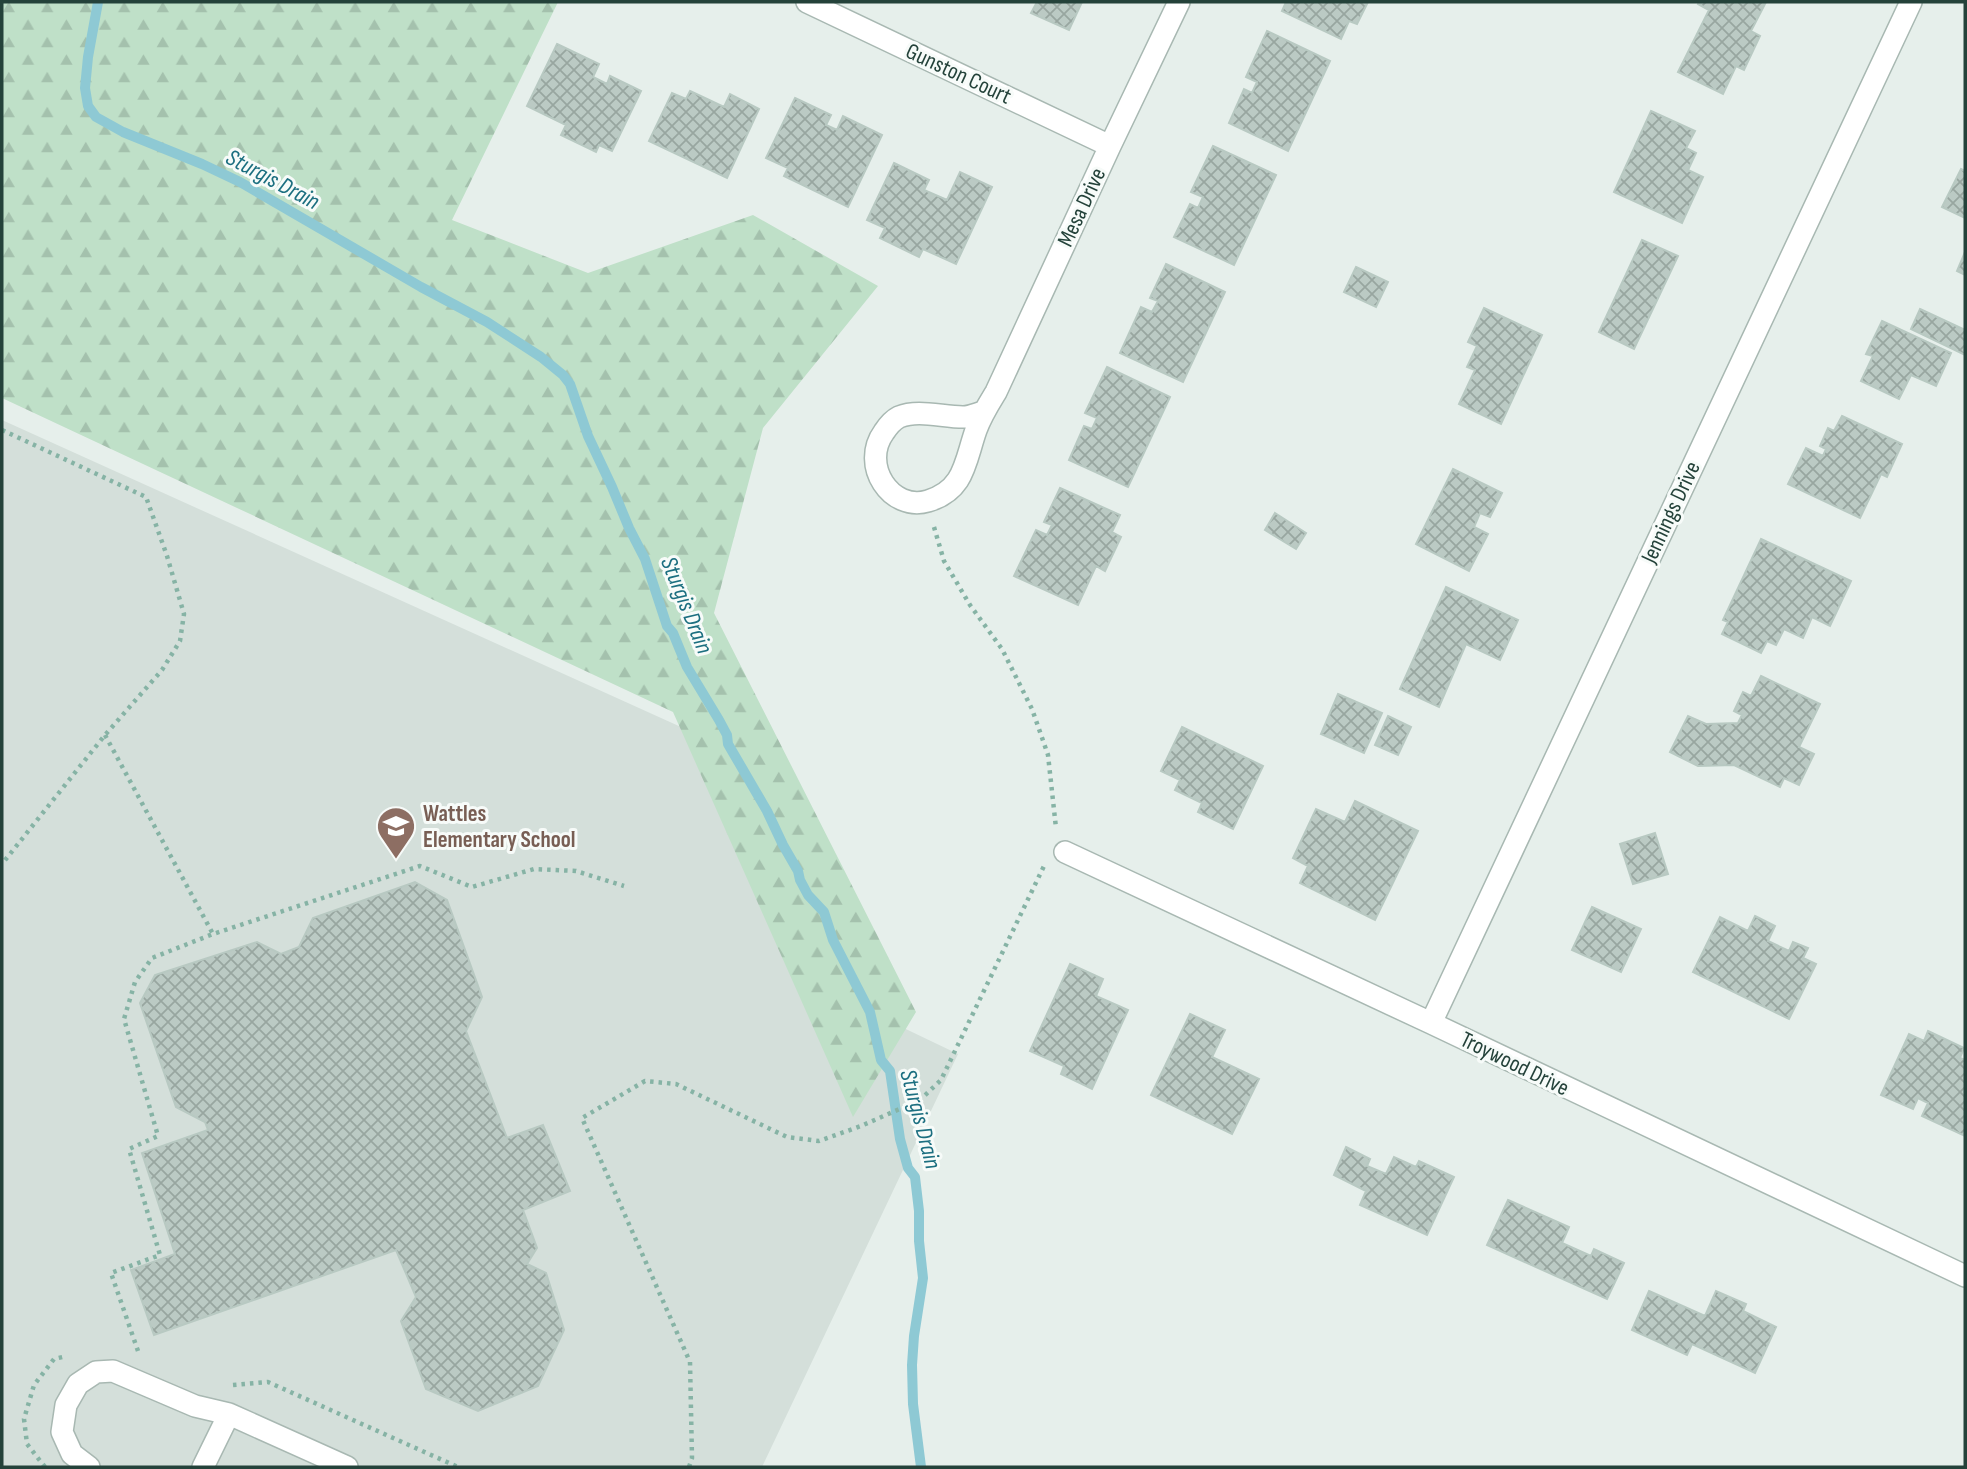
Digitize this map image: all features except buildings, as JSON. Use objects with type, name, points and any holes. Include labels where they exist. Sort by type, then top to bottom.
[{"type":"street","name":"Gunston Court","points":[[807,2],[1110,146]]},
{"type":"street","name":"Mesa Drive","points":[[926,502],[948,493],[961,477],[983,412],[996,392],[1180,2]]},
{"type":"street","name":"Jennings Drive","points":[[1431,1023],[1912,2]]},
{"type":"street","points":[[926,502],[911,502],[896,495],[882,483],[876,469],[875,453],[881,436],[898,418],[921,414],[967,417],[983,412]]},
{"type":"street","name":"Troywood Drive","points":[[1059,849],[1965,1276]]},
{"type":"street","points":[[89,1467],[72,1454],[62,1432],[66,1405],[78,1384],[96,1372],[113,1371],[195,1406],[229,1414],[347,1467]]},
{"type":"street","points":[[203,1467],[229,1414]]},
{"type":"path","points":[[2,430],[146,498],[184,614],[180,641],[162,670],[105,735],[2,864]]},
{"type":"path","points":[[689,1467],[692,1458],[690,1362],[582,1118],[645,1081],[676,1084],[786,1137],[819,1141],[920,1100],[941,1080],[1059,849],[1048,755],[1032,709],[1002,649],[970,605],[944,561],[926,502]]},
{"type":"path","points":[[105,735],[213,933]]},
{"type":"path","points":[[129,1378],[140,1356],[111,1273],[160,1255],[128,1149],[158,1136],[124,1019],[135,982],[152,958],[213,933],[420,866],[471,887],[534,869],[576,871],[624,886]]},
{"type":"shaded area","name":"Wattles Elementary School","points":[[2,420],[734,751],[864,1009],[958,1054],[762,1467],[2,1467]]},
{"type":"green space","points":[[2,2],[558,2],[452,220],[588,273],[753,215],[878,286],[763,428],[714,613],[916,1012],[853,1117],[673,712],[2,398]]},
{"type":"waterway","name":"Sturgis Drain","points":[[98,2],[85,88],[88,106],[96,117],[123,132],[240,182],[487,322],[541,357],[570,384],[588,436],[645,559],[667,626],[673,633],[687,667],[727,735],[728,744],[767,811],[808,895],[824,912],[833,940],[870,1012],[881,1060],[890,1071],[900,1139],[908,1168],[915,1177],[919,1211],[923,1278],[912,1365],[913,1404],[921,1467]]},
{"type":"place","name":"Wattles Elementary School","points":[[396,860]]}]
